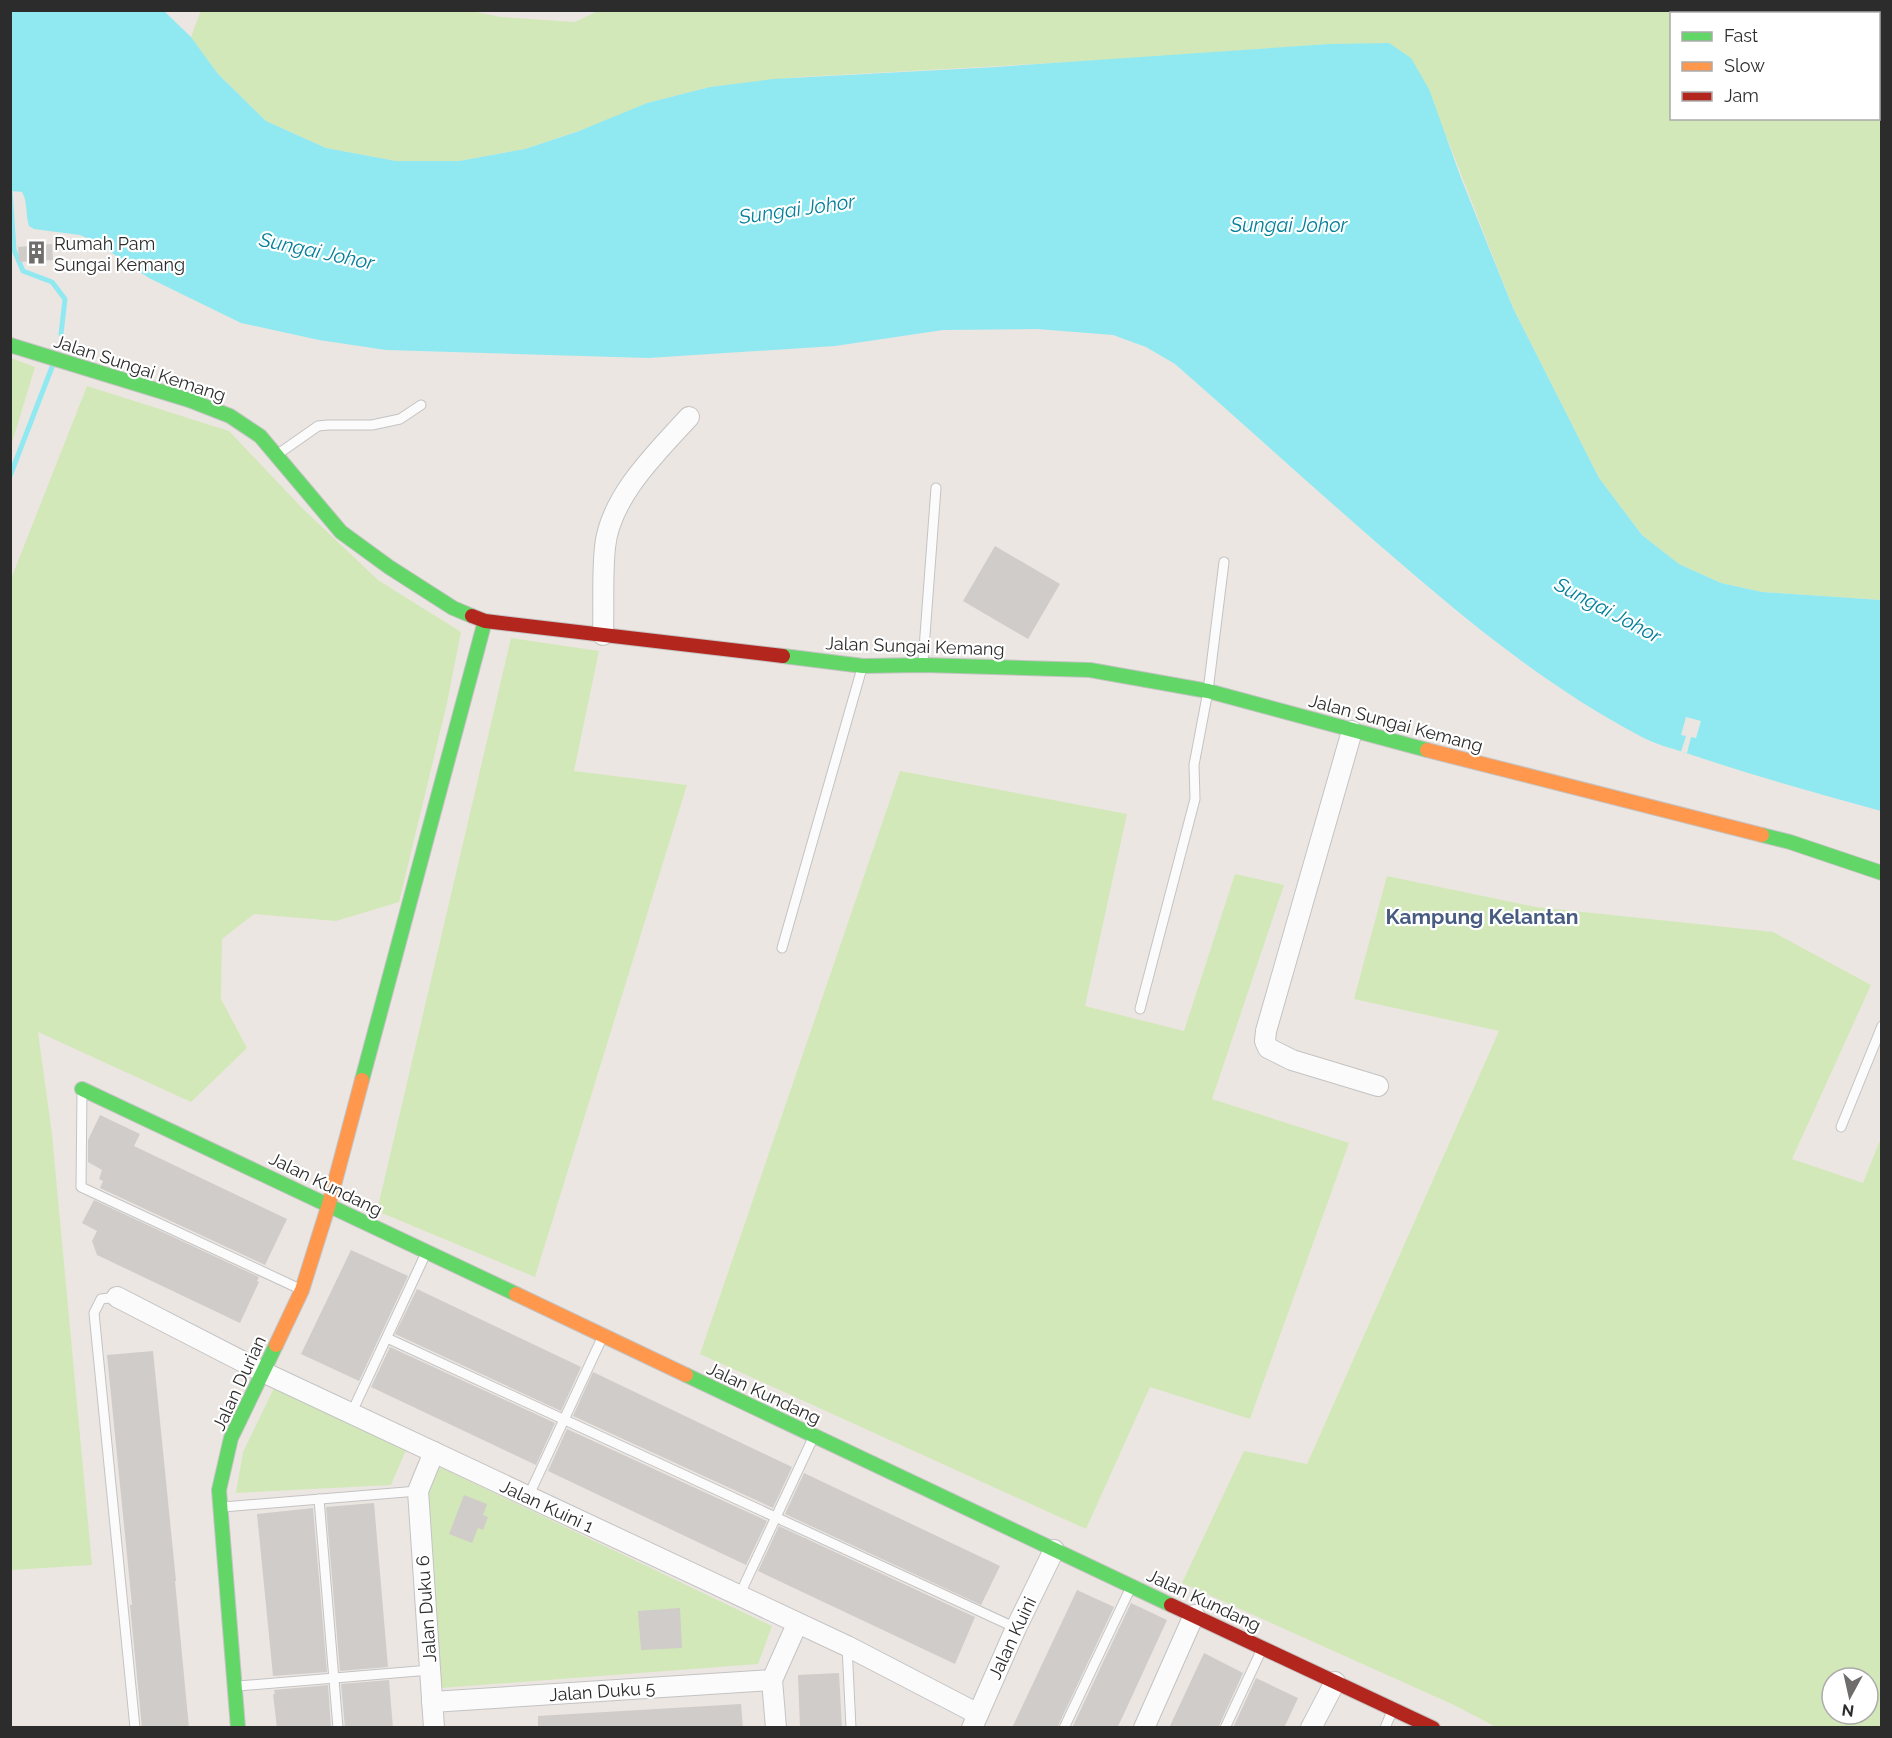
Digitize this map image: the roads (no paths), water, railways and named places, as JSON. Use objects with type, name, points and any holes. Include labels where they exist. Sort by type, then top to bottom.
[{"type":"street","name":"Jalan Sungai Kemang","points":[[10,345],[189,400],[230,416],[260,436],[341,532],[389,567],[453,608],[485,621],[863,666],[923,665],[1090,670],[1208,691],[1353,731],[1790,842],[1881,873]]},
{"type":"street","points":[[603,635],[605,545],[613,517],[639,472],[689,417]]},
{"type":"street","name":"Jalan Durian","points":[[238,1728],[219,1490],[231,1438],[302,1290],[329,1204],[485,621]]},
{"type":"street","points":[[1353,731],[1265,1041],[1268,1048],[1292,1059],[1378,1086]]},
{"type":"street","name":"Jalan Kundang","points":[[82,1089],[1433,1728]]},
{"type":"street","name":"Jalan Kuini 1","points":[[117,1297],[263,1372],[847,1646],[975,1721]]},
{"type":"street","points":[[418,1491],[434,1452]]},
{"type":"street","name":"Jalan Duku 6","points":[[418,1491],[434,1728]]},
{"type":"street","name":"Jalan Kuini","points":[[975,1721],[1054,1550]]},
{"type":"street","points":[[1144,1728],[1194,1615]]},
{"type":"street","points":[[776,1728],[772,1680],[797,1624]]},
{"type":"street","name":"Jalan Duku 5","points":[[432,1702],[772,1680]]},
{"type":"street","points":[[1311,1728],[1335,1682]]},
{"type":"lane","points":[[276,456],[318,426],[328,424],[372,425],[400,419],[421,405]]},
{"type":"lane","points":[[923,665],[936,488]]},
{"type":"lane","points":[[1140,1009],[1195,799],[1194,765],[1208,691],[1224,562]]},
{"type":"lane","points":[[782,948],[863,666]]},
{"type":"lane","points":[[1841,1127],[1881,1026]]},
{"type":"lane","points":[[82,1089],[81,1187],[302,1290]]},
{"type":"lane","points":[[351,1414],[426,1252]]},
{"type":"lane","points":[[117,1297],[101,1299],[94,1313],[135,1728]]},
{"type":"lane","points":[[528,1497],[603,1336]]},
{"type":"lane","points":[[387,1338],[1016,1628]]},
{"type":"lane","points":[[739,1596],[813,1436]]},
{"type":"lane","points":[[219,1507],[418,1491]]},
{"type":"lane","points":[[319,1499],[338,1728]]},
{"type":"lane","points":[[1064,1728],[1132,1586]]},
{"type":"lane","points":[[847,1646],[851,1728]]},
{"type":"lane","points":[[1225,1728],[1262,1647]]},
{"type":"lane","points":[[235,1686],[430,1670]]},
{"type":"lane","points":[[1385,1728],[1393,1709]]},
{"type":"water","name":"Sungai Johor","points":[[10,11],[164,11],[191,37],[218,74],[266,121],[326,148],[396,161],[459,161],[525,149],[579,131],[647,103],[710,87],[773,79],[996,67],[1329,44],[1389,43],[1411,58],[1429,89],[1461,178],[1513,308],[1599,478],[1642,535],[1679,564],[1721,583],[1762,592],[1881,600],[1881,811],[1657,744],[1579,701],[1493,640],[1439,596],[1175,364],[1146,347],[1113,335],[1037,329],[943,330],[835,346],[648,358],[386,350],[319,340],[241,323],[149,278],[96,242],[80,235],[34,229],[29,226],[22,192],[11,191]]},
{"type":"waterway","points":[[10,191],[14,250],[23,271],[52,282],[65,299],[61,334]]},
{"type":"waterway","points":[[10,476],[52,367]]},
{"type":"place","name":"Rumah Pam Sungai Kemang","points":[[36,253]]},
{"type":"district","name":"Kampung Kelantan","points":[[1482,916]]}]
